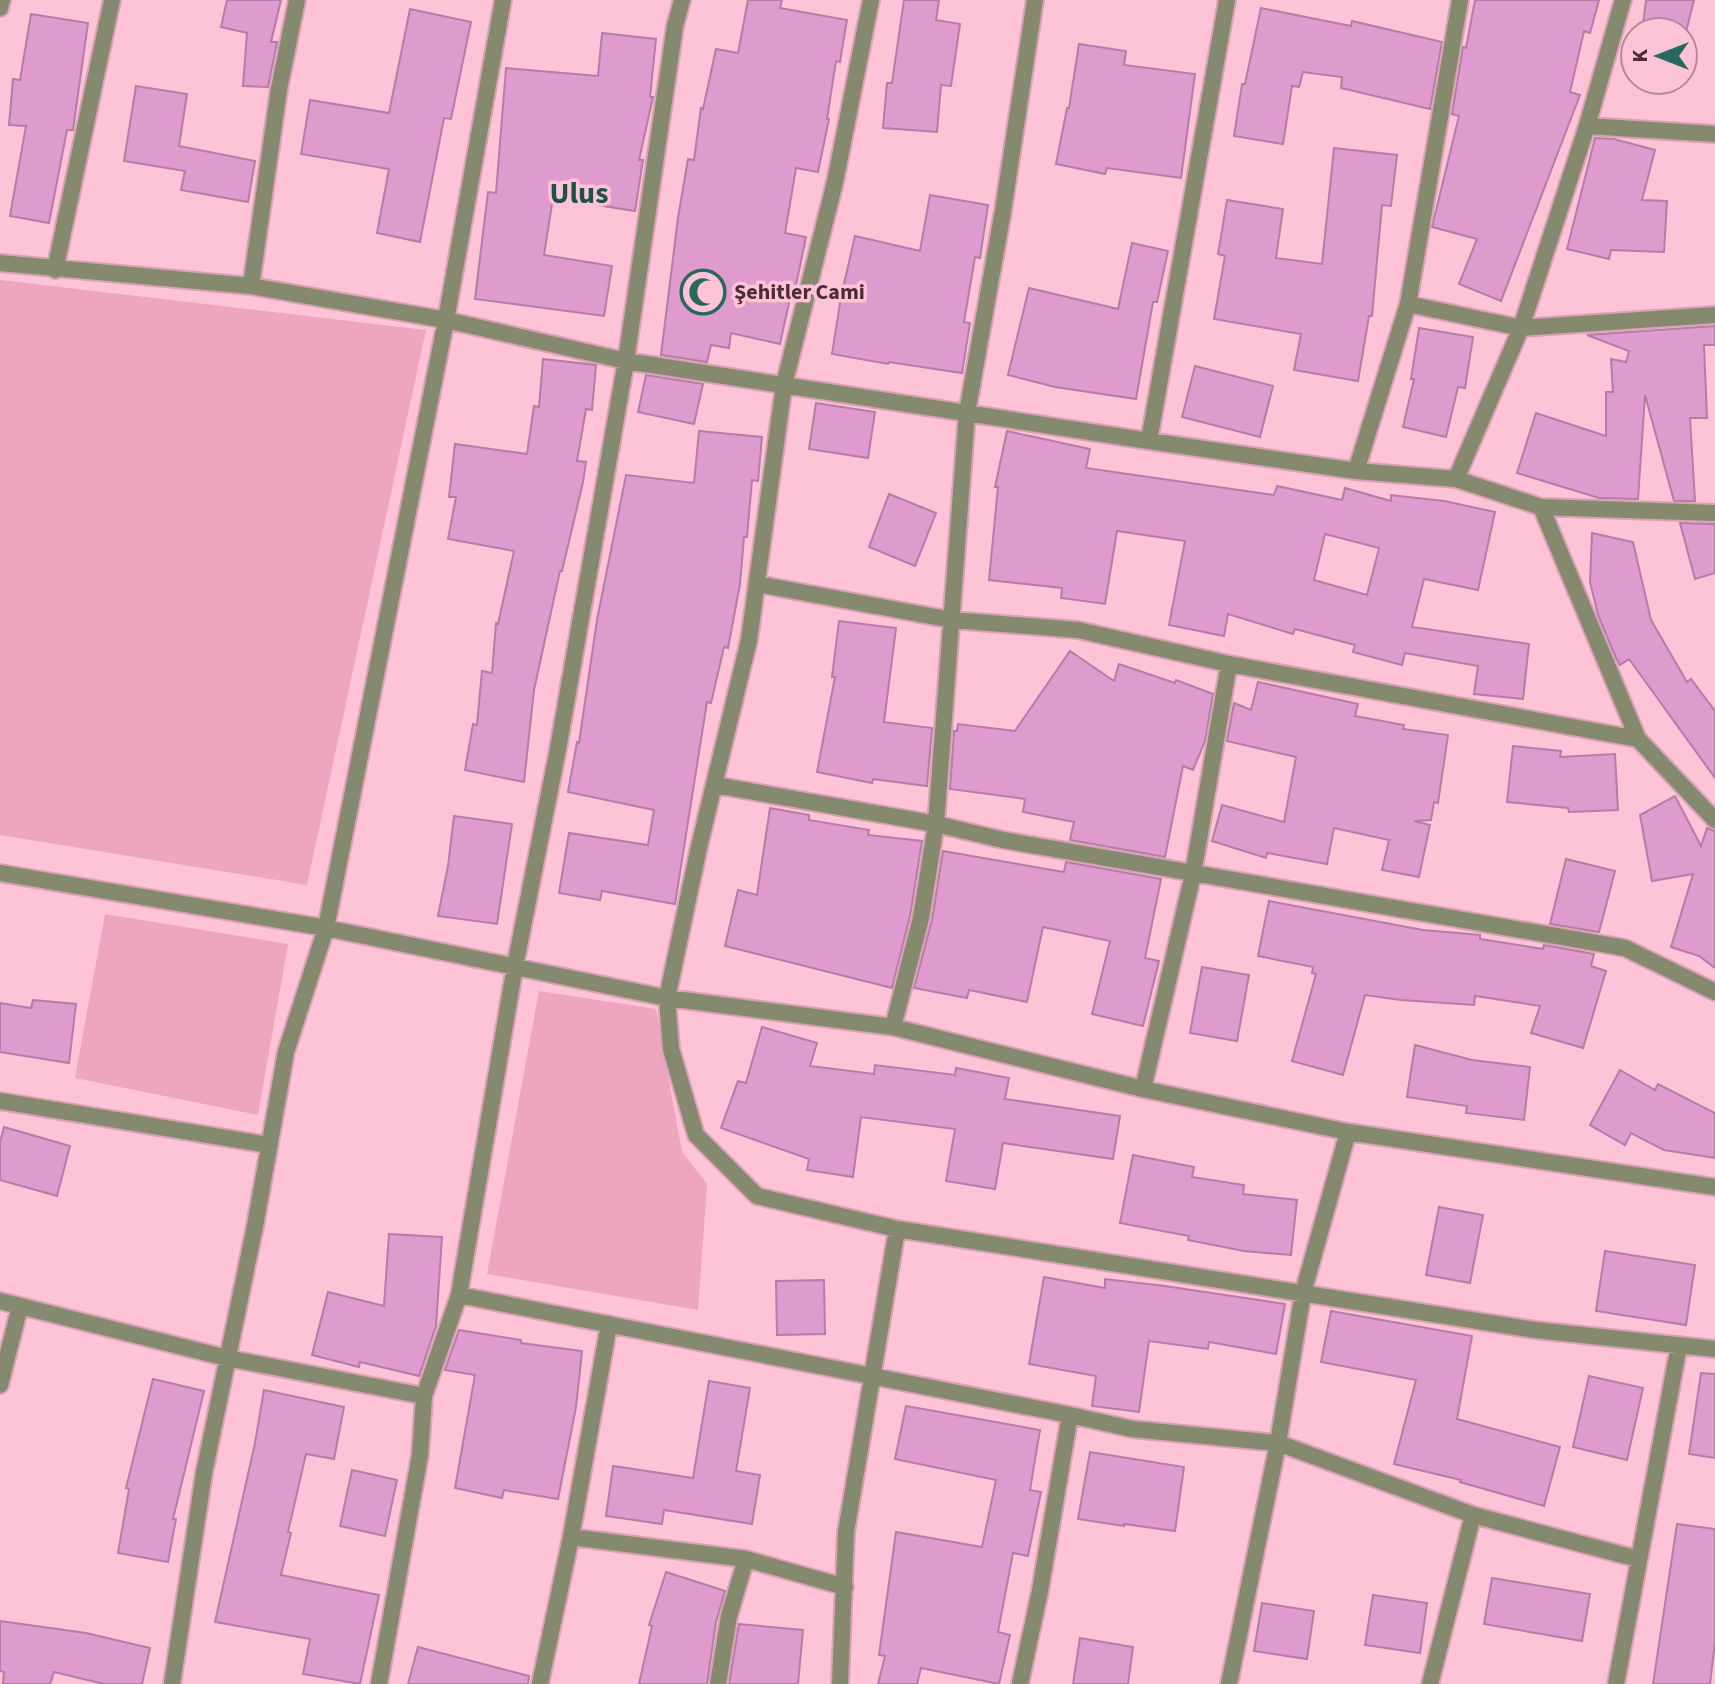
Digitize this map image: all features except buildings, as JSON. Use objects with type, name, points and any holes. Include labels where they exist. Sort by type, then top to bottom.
[{"type":"street","points":[[0,8],[2,0]]},
{"type":"street","points":[[55,270],[112,0]]},
{"type":"street","points":[[251,286],[279,89],[297,0]]},
{"type":"street","points":[[172,1684],[204,1473],[255,1226],[286,1052],[326,928],[446,320],[503,0]]},
{"type":"street","points":[[379,1684],[420,1455],[424,1396],[459,1295],[515,966],[558,749],[626,361],[675,26],[682,0]]},
{"type":"street","points":[[871,0],[835,182],[784,385],[749,640],[667,998],[671,1049],[696,1135],[757,1196],[897,1229],[1535,1330],[1715,1349]]},
{"type":"street","points":[[893,1027],[921,918],[936,824],[967,413],[1003,211],[1035,0]]},
{"type":"street","points":[[1149,441],[1227,0]]},
{"type":"street","points":[[1356,471],[1408,304],[1460,0]]},
{"type":"street","points":[[1456,479],[1521,328],[1587,126],[1623,0]]},
{"type":"street","points":[[1587,126],[1715,134]]},
{"type":"street","points":[[0,263],[251,286],[446,320],[626,361],[1356,471],[1456,479],[1541,507],[1715,513]]},
{"type":"street","points":[[1408,304],[1521,328],[1715,315]]},
{"type":"street","points":[[1541,507],[1638,739],[1715,820]]},
{"type":"street","points":[[757,584],[952,620],[1078,630],[1229,664],[1638,739]]},
{"type":"street","points":[[1143,1089],[1193,874],[1229,664]]},
{"type":"street","points":[[715,785],[936,824],[1003,840],[1625,948],[1715,992]]},
{"type":"street","points":[[0,873],[326,928],[667,998],[893,1027],[1143,1089],[1348,1132],[1715,1187]]},
{"type":"street","points":[[0,1101],[269,1145]]},
{"type":"street","points":[[1229,1684],[1278,1443],[1303,1293],[1348,1132]]},
{"type":"street","points":[[840,1684],[846,1532],[897,1229]]},
{"type":"street","points":[[459,1295],[1132,1429],[1278,1443],[1473,1515],[1638,1559]]},
{"type":"street","points":[[0,1301],[227,1358],[424,1396]]},
{"type":"street","points":[[0,1385],[20,1306]]},
{"type":"street","points":[[540,1684],[571,1537],[609,1324]]},
{"type":"street","points":[[1616,1684],[1679,1345]]},
{"type":"street","points":[[1020,1684],[1040,1591],[1070,1415]]},
{"type":"street","points":[[1430,1684],[1473,1515]]},
{"type":"street","points":[[571,1537],[746,1559],[845,1587]]},
{"type":"street","points":[[718,1684],[729,1616],[746,1559]]},
{"type":"shaded area","points":[[0,280],[426,330],[307,885],[0,835]]},
{"type":"shaded area","points":[[105,914],[288,944],[258,1115],[75,1078]]},
{"type":"shaded area","points":[[539,991],[656,1009],[682,1152],[707,1184],[698,1310],[487,1274]]},
{"type":"place","name":"Şehitler Cami","points":[[703,292]]},
{"type":"district","name":"Ulus","points":[[579,193]]}]
